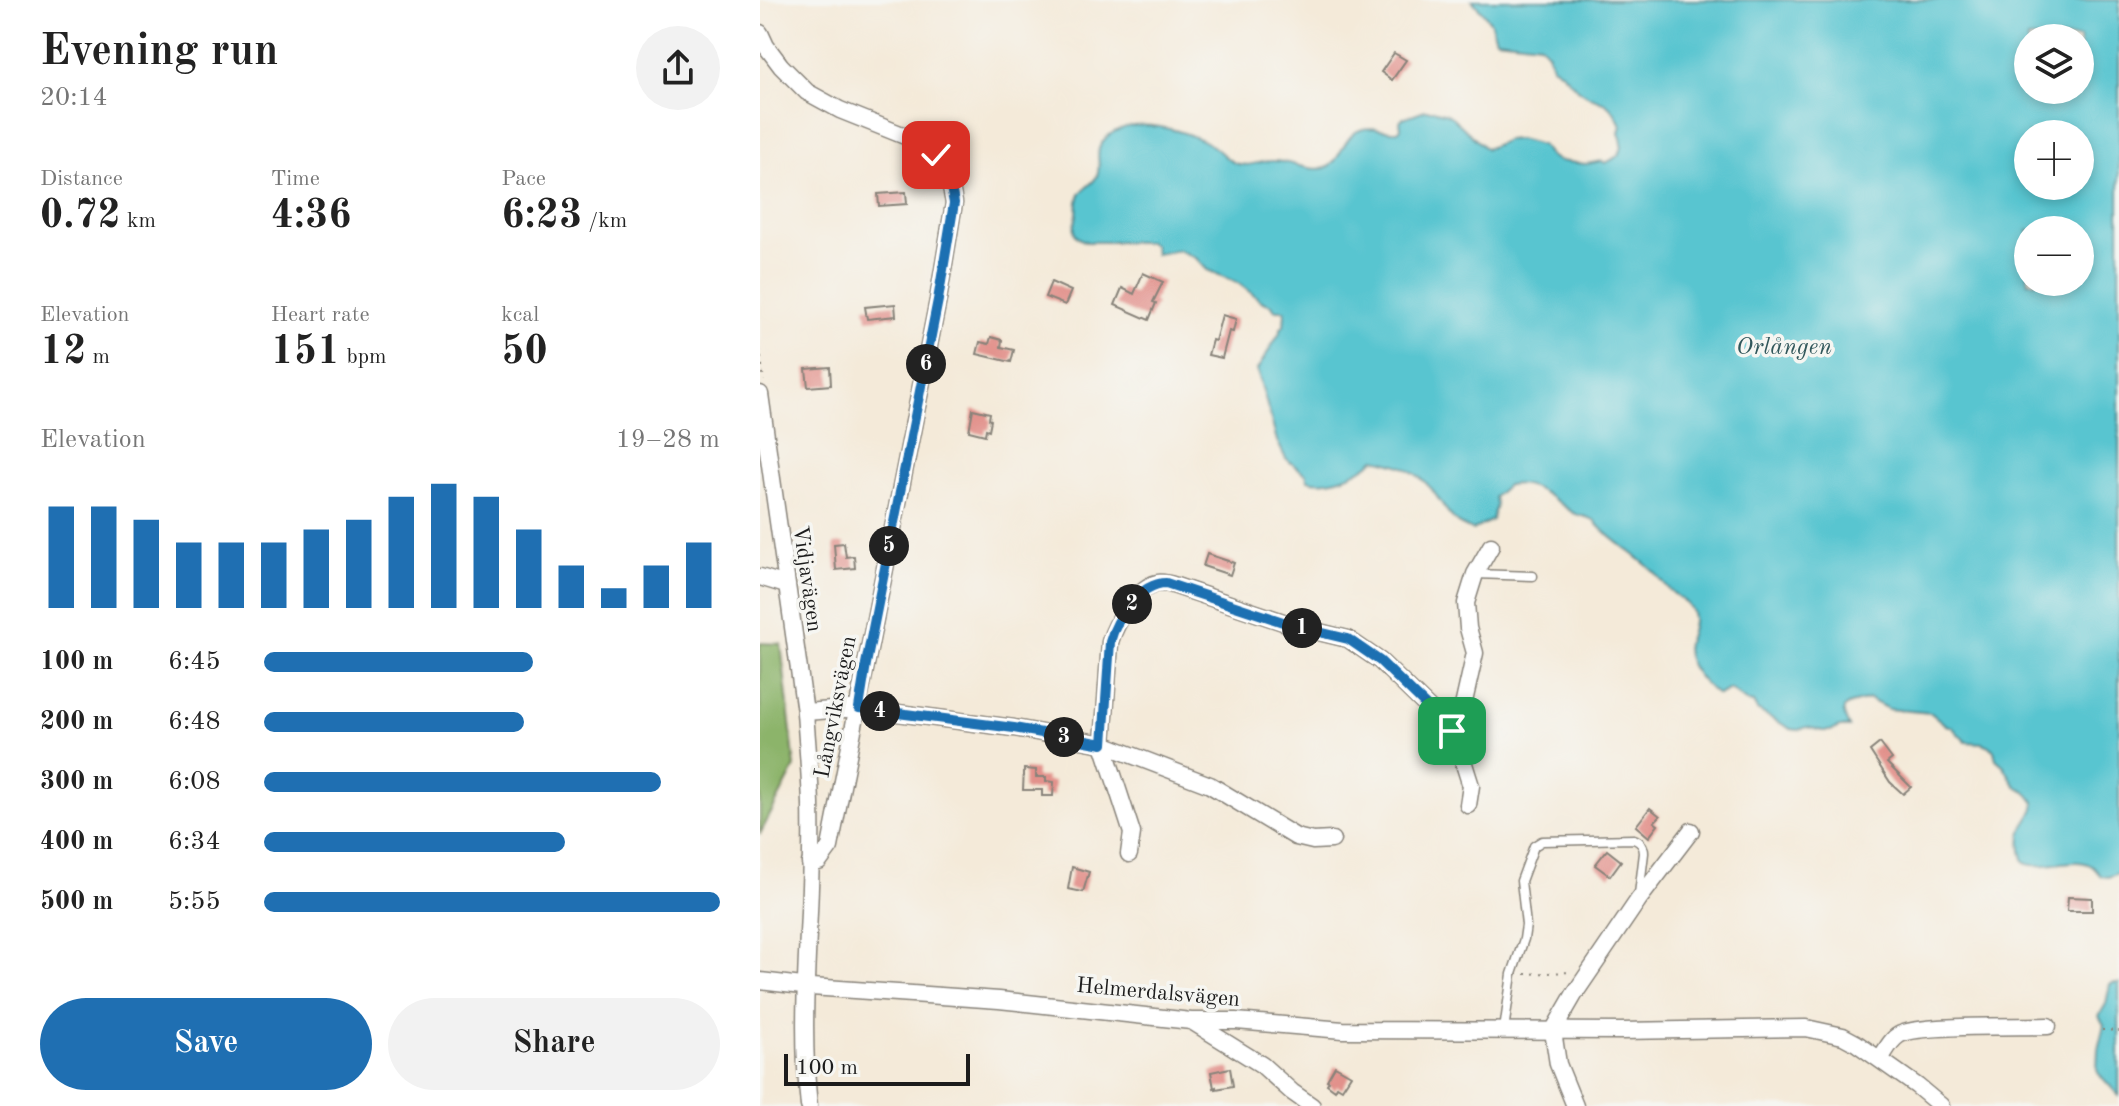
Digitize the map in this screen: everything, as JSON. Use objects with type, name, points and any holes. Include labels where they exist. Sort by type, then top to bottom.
[{"type":"street","name":"Långviksvägen","points":[[760,33],[781,66],[807,92],[840,110],[928,148],[943,165],[954,198],[938,300],[830,847],[819,862],[810,863]]},
{"type":"street","name":"Vidjavägen","points":[[760,394],[805,712],[811,805],[805,986],[809,1106]]},
{"type":"street","points":[[1452,731],[1459,724],[1475,653],[1468,628],[1466,603],[1475,574],[1491,546]]},
{"type":"street","points":[[760,577],[786,585]]},
{"type":"street","points":[[1129,854],[1132,833],[1103,744],[1110,642],[1114,629],[1145,589],[1156,583],[1176,586],[1298,627],[1348,639],[1380,661],[1452,731],[1471,786],[1468,805]]},
{"type":"street","points":[[805,712],[859,708],[985,724],[1103,744],[1210,785],[1296,837],[1313,841],[1332,840]]},
{"type":"street","points":[[1575,1106],[1558,1064],[1553,1031],[1639,899],[1691,831]]},
{"type":"street","name":"Helmerdalsvägen","points":[[760,981],[999,1000],[1191,1021],[1236,1021],[1343,1030],[1806,1028],[1843,1036],[1880,1059],[1941,1106]]},
{"type":"street","points":[[1191,1021],[1262,1065],[1312,1106]]},
{"type":"street","points":[[1880,1059],[1897,1035],[1909,1031],[2048,1026]]},
{"type":"street","points":[[1280,1106],[1292,1092]]},
{"type":"lane","points":[[1475,574],[1533,576]]},
{"type":"lane","points":[[1504,1030],[1512,974],[1526,925],[1521,881],[1534,846],[1542,841],[1639,841],[1644,853],[1639,899]]},
{"type":"path","points":[[1512,974],[1590,971]]},
{"type":"path","points":[[2102,1030],[2119,1031]]},
{"type":"green space","points":[[760,643],[781,644],[795,767],[760,834]]},
{"type":"water","name":"Orlången","points":[[1472,0],[2119,0],[2119,873],[2101,876],[2092,866],[2077,862],[2025,863],[2021,836],[2035,803],[2026,791],[2013,782],[1990,746],[1966,742],[1952,727],[1931,713],[1888,709],[1869,699],[1846,706],[1844,713],[1849,727],[1830,731],[1807,727],[1798,730],[1757,710],[1753,703],[1730,689],[1718,695],[1701,679],[1688,658],[1686,651],[1693,622],[1688,605],[1594,521],[1575,514],[1541,491],[1525,485],[1507,485],[1494,497],[1496,505],[1492,520],[1473,530],[1457,522],[1419,477],[1395,464],[1375,459],[1344,477],[1326,481],[1308,480],[1306,474],[1286,459],[1277,441],[1257,370],[1284,326],[1285,312],[1275,310],[1238,283],[1207,270],[1196,258],[1179,250],[1155,254],[1154,245],[1148,242],[1087,242],[1076,234],[1074,228],[1079,197],[1097,176],[1098,152],[1102,142],[1118,130],[1130,126],[1159,127],[1187,134],[1211,145],[1235,163],[1249,165],[1278,161],[1319,169],[1335,161],[1356,132],[1367,128],[1398,131],[1403,118],[1433,110],[1453,118],[1486,149],[1506,140],[1518,139],[1541,145],[1558,161],[1605,163],[1615,158],[1622,147],[1621,125],[1611,108],[1584,94],[1552,66],[1540,44],[1496,39],[1490,21]]},
{"type":"water","points":[[2119,983],[2119,1096],[2097,1069],[2104,1025],[2099,1016],[2106,1004],[2110,984]]},
{"type":"building","points":[[1394,53],[1406,60],[1392,80],[1381,72]]},
{"type":"building","points":[[906,192],[907,204],[879,206],[878,194]]},
{"type":"building","points":[[1143,273],[1163,282],[1153,302],[1156,303],[1149,320],[1115,305],[1122,288],[1134,294]]},
{"type":"building","points":[[1051,282],[1071,291],[1065,305],[1045,297]]},
{"type":"building","points":[[895,304],[896,316],[867,319],[865,307]]},
{"type":"building","points":[[1222,315],[1236,319],[1233,332],[1229,331],[1222,358],[1208,355]]},
{"type":"building","points":[[991,337],[1002,340],[1001,347],[1014,350],[1011,362],[977,354],[980,342],[989,344]]},
{"type":"building","points":[[830,367],[831,385],[808,387],[806,369]]},
{"type":"building","points":[[973,409],[990,413],[989,430],[986,429],[985,435],[969,431]]},
{"type":"building","points":[[844,543],[846,557],[854,556],[855,568],[836,570],[834,544]]},
{"type":"building","points":[[1207,554],[1234,563],[1230,575],[1203,566]]},
{"type":"building","points":[[1880,743],[1892,759],[1887,763],[1911,787],[1903,794],[1890,782],[1870,751]]},
{"type":"building","points":[[1024,769],[1036,770],[1036,777],[1046,777],[1046,781],[1054,782],[1053,796],[1042,796],[1042,790],[1023,790]]},
{"type":"building","points":[[1650,808],[1660,816],[1654,822],[1658,825],[1649,837],[1636,826]]},
{"type":"building","points":[[1607,850],[1621,861],[1610,876],[1595,865]]},
{"type":"building","points":[[1072,867],[1089,872],[1083,892],[1068,889]]},
{"type":"building","points":[[2068,897],[2092,898],[2092,911],[2067,911]]},
{"type":"building","points":[[1335,1066],[1351,1075],[1342,1089],[1337,1086],[1335,1090],[1327,1084]]},
{"type":"building","points":[[1230,1068],[1233,1086],[1214,1088],[1211,1072]]},
{"type":"route","points":[[936,155],[949,177],[954,203],[859,708],[1014,728],[1103,744],[1110,642],[1114,629],[1145,589],[1156,583],[1166,583],[1298,627],[1348,639],[1380,661],[1452,731]]}]
